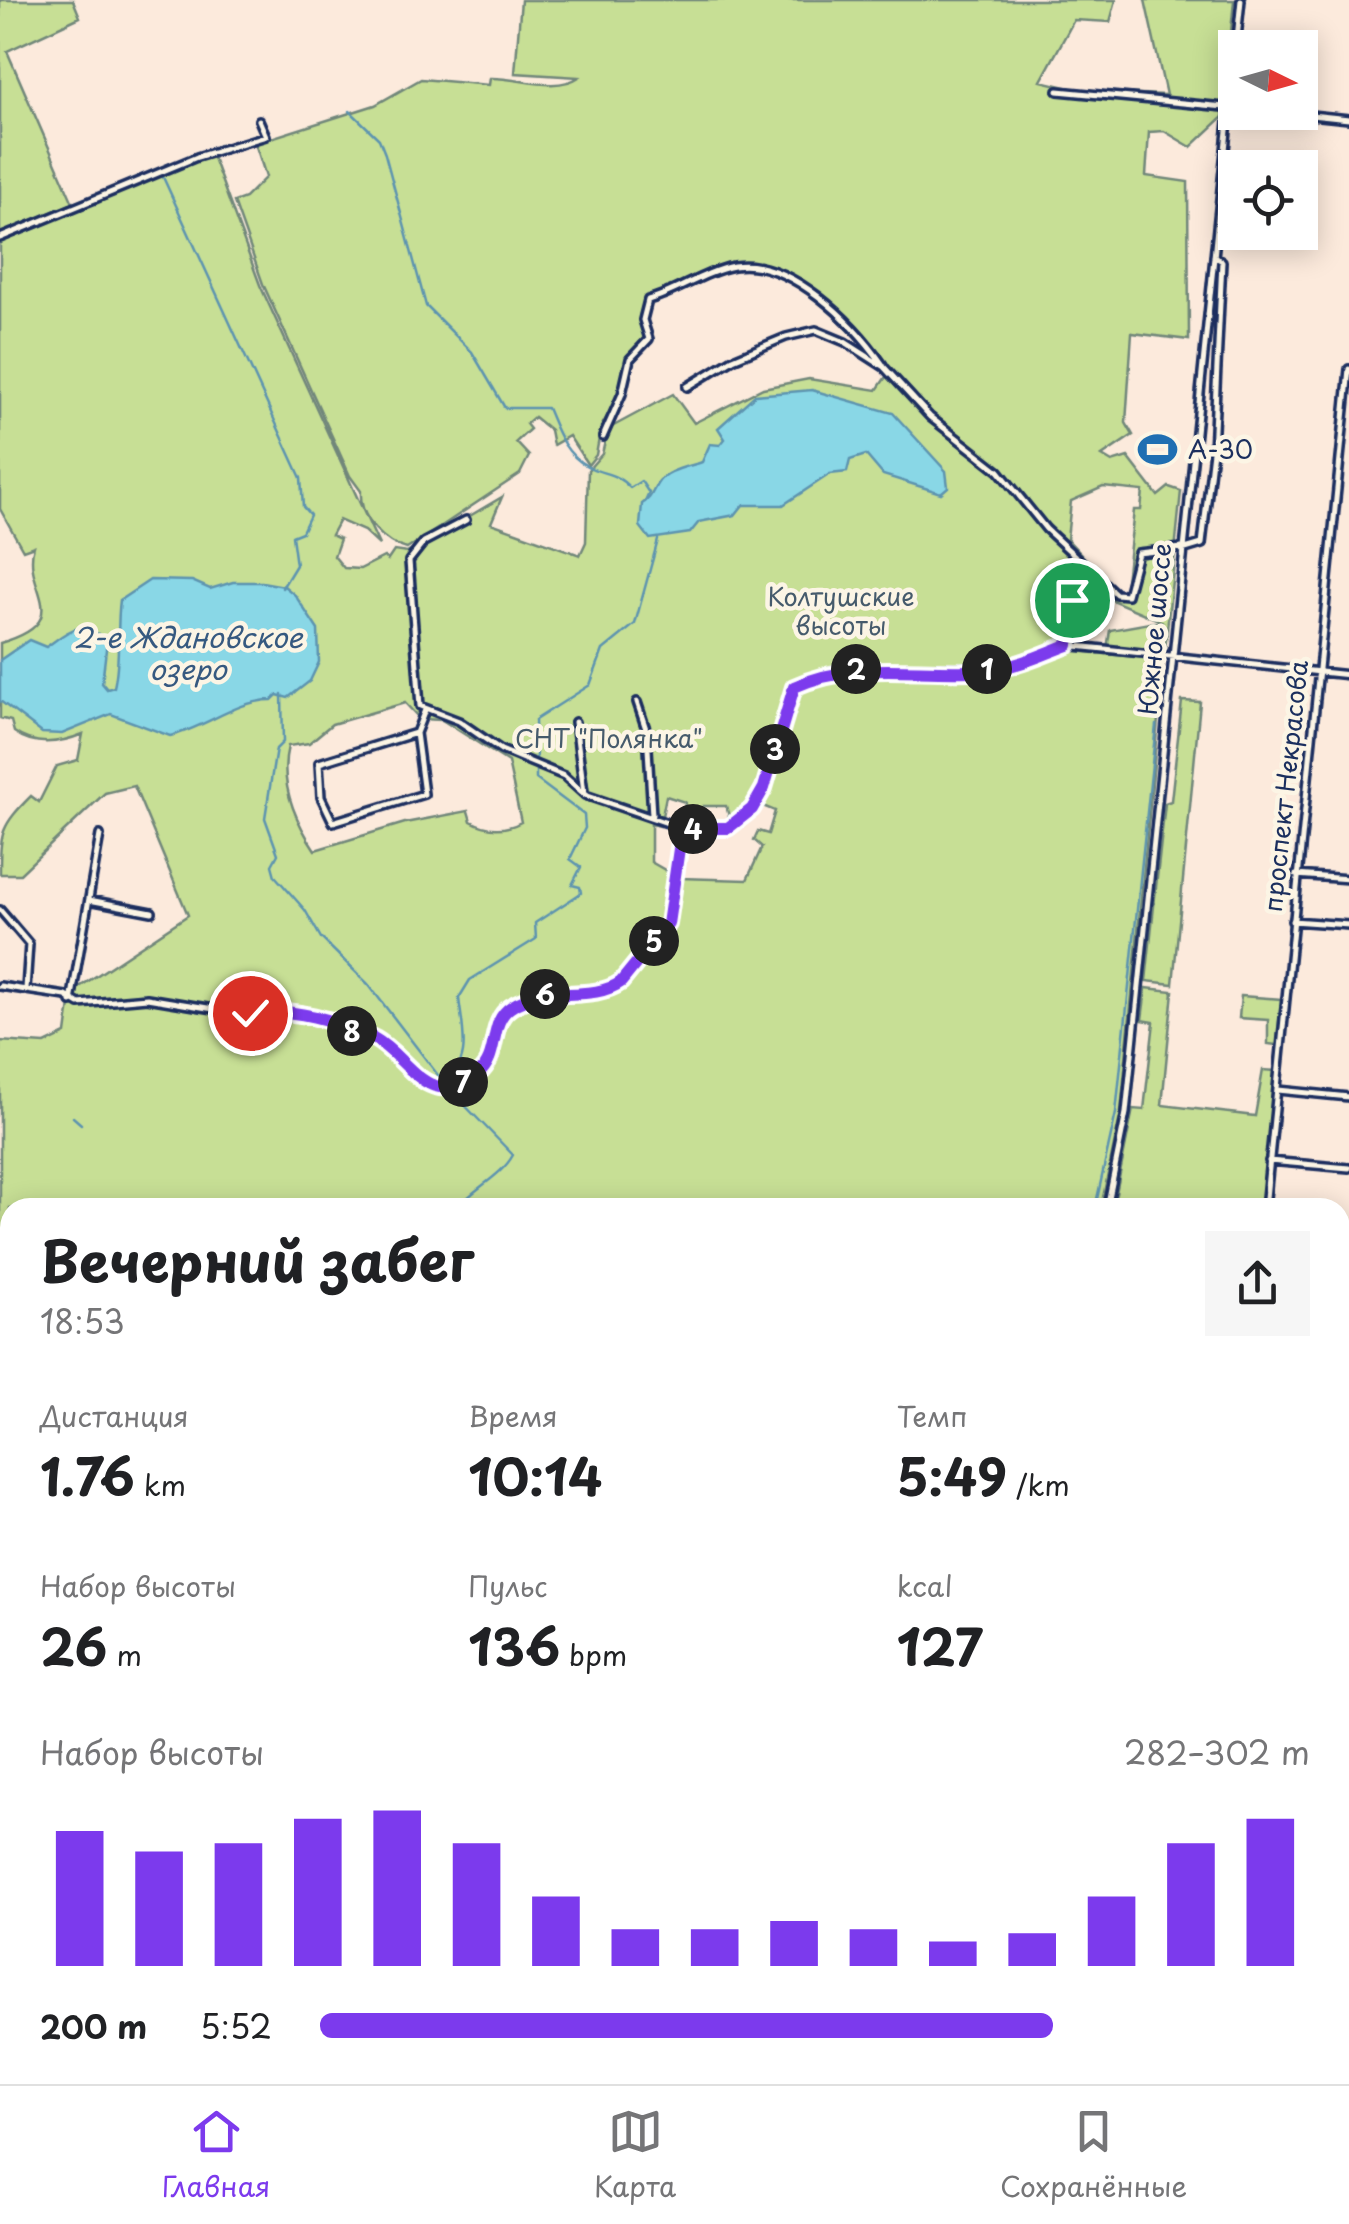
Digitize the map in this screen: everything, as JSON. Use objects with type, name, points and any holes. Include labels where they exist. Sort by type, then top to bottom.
[{"type":"street","name":"Южное шоссе","points":[[1237,30],[1241,0]]},
{"type":"street","points":[[1058,91],[1218,107]]},
{"type":"street","points":[[1318,116],[1349,119]]},
{"type":"street","points":[[0,238],[196,157],[266,136],[259,120]]},
{"type":"street","name":"Южное шоссе","points":[[1109,1198],[1126,1113],[1182,549],[1229,130]]},
{"type":"street","points":[[602,437],[622,394],[630,359],[649,339],[643,320],[648,300],[721,269],[748,265],[786,276],[858,336],[930,416],[999,470],[1046,530],[1116,594],[1127,595],[1138,553],[1202,544],[1214,452],[1222,261],[1214,256]]},
{"type":"street","points":[[687,386],[761,346],[816,330],[856,348],[884,367]]},
{"type":"street","name":"проспект Некрасова","points":[[1266,1198],[1349,369]]},
{"type":"street","points":[[416,734],[319,762],[321,797],[333,822],[424,794],[416,734],[425,710],[417,692],[409,561],[424,542],[466,520]]},
{"type":"street","points":[[1068,645],[1080,559]]},
{"type":"street","points":[[425,710],[459,721],[501,750],[564,776],[585,795],[682,828],[720,830],[752,809],[764,788],[794,687],[834,672],[863,668],[999,668],[1068,645],[1349,676]]},
{"type":"street","points":[[638,702],[647,732],[652,815]]},
{"type":"street","points":[[575,722],[585,795]]},
{"type":"street","points":[[0,986],[68,999],[147,998],[238,1013],[310,1015],[378,1041],[419,1080],[438,1086],[461,1083],[480,1072],[489,1061],[497,1028],[508,1009],[544,994],[610,988],[621,982],[668,924],[682,828]]},
{"type":"street","points":[[68,999],[100,835]]},
{"type":"street","points":[[1296,875],[1349,879]]},
{"type":"street","points":[[89,900],[152,912]]},
{"type":"street","points":[[0,910],[29,944],[26,989]]},
{"type":"street","points":[[1292,921],[1349,925]]},
{"type":"street","points":[[1278,1090],[1349,1097]]},
{"type":"street","points":[[1270,1161],[1349,1168]]},
{"type":"green space","points":[[0,0],[73,0],[80,17],[7,51],[73,203],[0,234]]},
{"type":"green space","points":[[521,0],[1116,0],[1110,22],[1074,20],[1041,81],[1087,92],[1166,95],[1145,0],[1234,0],[1231,30],[1218,30],[1218,122],[1191,147],[1164,131],[1149,132],[1146,176],[1188,182],[1189,340],[1132,333],[1126,423],[1133,435],[1102,456],[1112,462],[1128,457],[1158,496],[1169,487],[1181,491],[1165,650],[1156,654],[1107,649],[1110,630],[1161,621],[1098,594],[1077,635],[1054,649],[1158,659],[1163,666],[1121,1112],[1103,1198],[0,1198],[0,1041],[45,1044],[66,1034],[71,997],[78,988],[188,915],[134,786],[105,793],[20,874],[0,874],[2,839],[8,823],[31,796],[39,802],[57,766],[78,760],[83,734],[57,742],[40,742],[22,737],[14,732],[11,721],[0,718],[0,643],[37,624],[42,602],[32,562],[34,546],[23,550],[0,509],[0,241],[212,155],[260,285],[379,545],[364,531],[339,520],[331,535],[340,539],[334,556],[344,568],[360,569],[384,557],[388,560],[394,551],[407,553],[502,497],[491,523],[580,555],[586,542],[588,470],[602,454],[608,429],[673,394],[694,423],[763,388],[809,379],[877,390],[890,371],[826,302],[787,275],[744,264],[692,277],[644,301],[640,314],[645,340],[624,364],[619,396],[601,427],[596,455],[588,465],[569,436],[553,445],[550,430],[534,417],[526,424],[530,429],[516,442],[529,456],[520,474],[407,549],[383,536],[364,512],[361,491],[350,476],[263,284],[234,202],[245,198],[266,177],[255,143],[375,105],[421,79],[489,85],[490,78],[548,84],[579,77],[515,73]],"holes":[[[1103,487],[1143,491],[1141,510],[1134,510],[1125,591],[1116,591],[1067,539],[1071,501]],[[405,703],[420,719],[442,720],[508,762],[521,822],[490,828],[471,821],[468,811],[405,823],[315,850],[301,826],[287,787],[288,746],[309,743],[332,724]],[[666,796],[685,802],[682,823],[701,827],[703,806],[726,806],[731,823],[744,823],[763,806],[775,811],[768,834],[758,831],[754,840],[762,847],[747,880],[679,878],[651,862],[651,824],[660,826]]]},
{"type":"green space","points":[[1182,701],[1200,702],[1173,984],[1146,981],[1165,803],[1171,801]]},
{"type":"green space","points":[[1146,988],[1173,991],[1162,1105],[1255,1116],[1263,1070],[1276,1071],[1263,1198],[1115,1198],[1133,1109],[1144,1110],[1154,1022],[1142,1020]]},
{"type":"green space","points":[[1241,996],[1281,999],[1277,1045],[1268,1044],[1268,1020],[1239,1018]]},
{"type":"water","points":[[812,390],[893,413],[946,471],[948,487],[941,493],[883,475],[866,455],[850,460],[847,472],[830,474],[783,505],[743,505],[735,515],[699,522],[690,533],[650,539],[640,526],[642,504],[661,479],[702,462],[710,444],[720,445],[725,439],[718,428],[755,395]]},
{"type":"water","name":"2-е Ждановское озеро","points":[[150,580],[192,581],[210,589],[233,582],[284,586],[295,595],[318,630],[319,662],[310,681],[288,698],[277,695],[272,700],[246,704],[170,736],[111,714],[62,734],[42,733],[0,701],[0,660],[29,640],[46,647],[82,628],[107,641],[102,683],[107,689],[114,687],[120,600]]},
{"type":"waterway","points":[[350,111],[379,139],[385,154],[426,306],[472,352],[505,408],[547,408],[561,440],[579,461],[614,476],[630,488],[641,481],[649,493],[645,502]]},
{"type":"waterway","points":[[163,177],[301,478],[303,507],[310,515],[302,532],[292,536],[296,565],[282,588]]},
{"type":"waterway","points":[[536,759],[535,720],[590,685],[603,650],[635,624],[658,540]]},
{"type":"waterway","points":[[282,694],[283,742],[276,749],[265,818],[278,854],[272,865],[275,876],[305,910],[321,938],[368,984],[444,1083]]},
{"type":"waterway","points":[[1097,1198],[1116,1113],[1156,725]]},
{"type":"waterway","points":[[443,1083],[453,1075],[462,1055],[459,998],[470,980],[536,939],[535,923],[581,893],[580,887],[572,885],[581,867],[570,859],[585,828],[584,815],[536,779],[536,768]]},
{"type":"waterway","points":[[449,1089],[513,1155],[502,1170],[467,1198]]},
{"type":"waterway","points":[[73,1117],[81,1124]]},
{"type":"place","name":"А-30","points":[[1158,450]]},
{"type":"route","points":[[250,1013],[310,1015],[378,1041],[419,1080],[444,1086],[467,1080],[489,1061],[497,1028],[508,1009],[544,994],[617,985],[651,946],[668,924],[672,911],[682,828],[728,828],[752,809],[764,788],[794,687],[834,672],[863,668],[950,671],[1018,664],[1068,645],[1072,600]]},
{"type":"park label","name":"Колтушские высоты","points":[[841,612]]},
{"type":"park label","name":"СНТ \"Полянка\"","points":[[609,739]]}]
